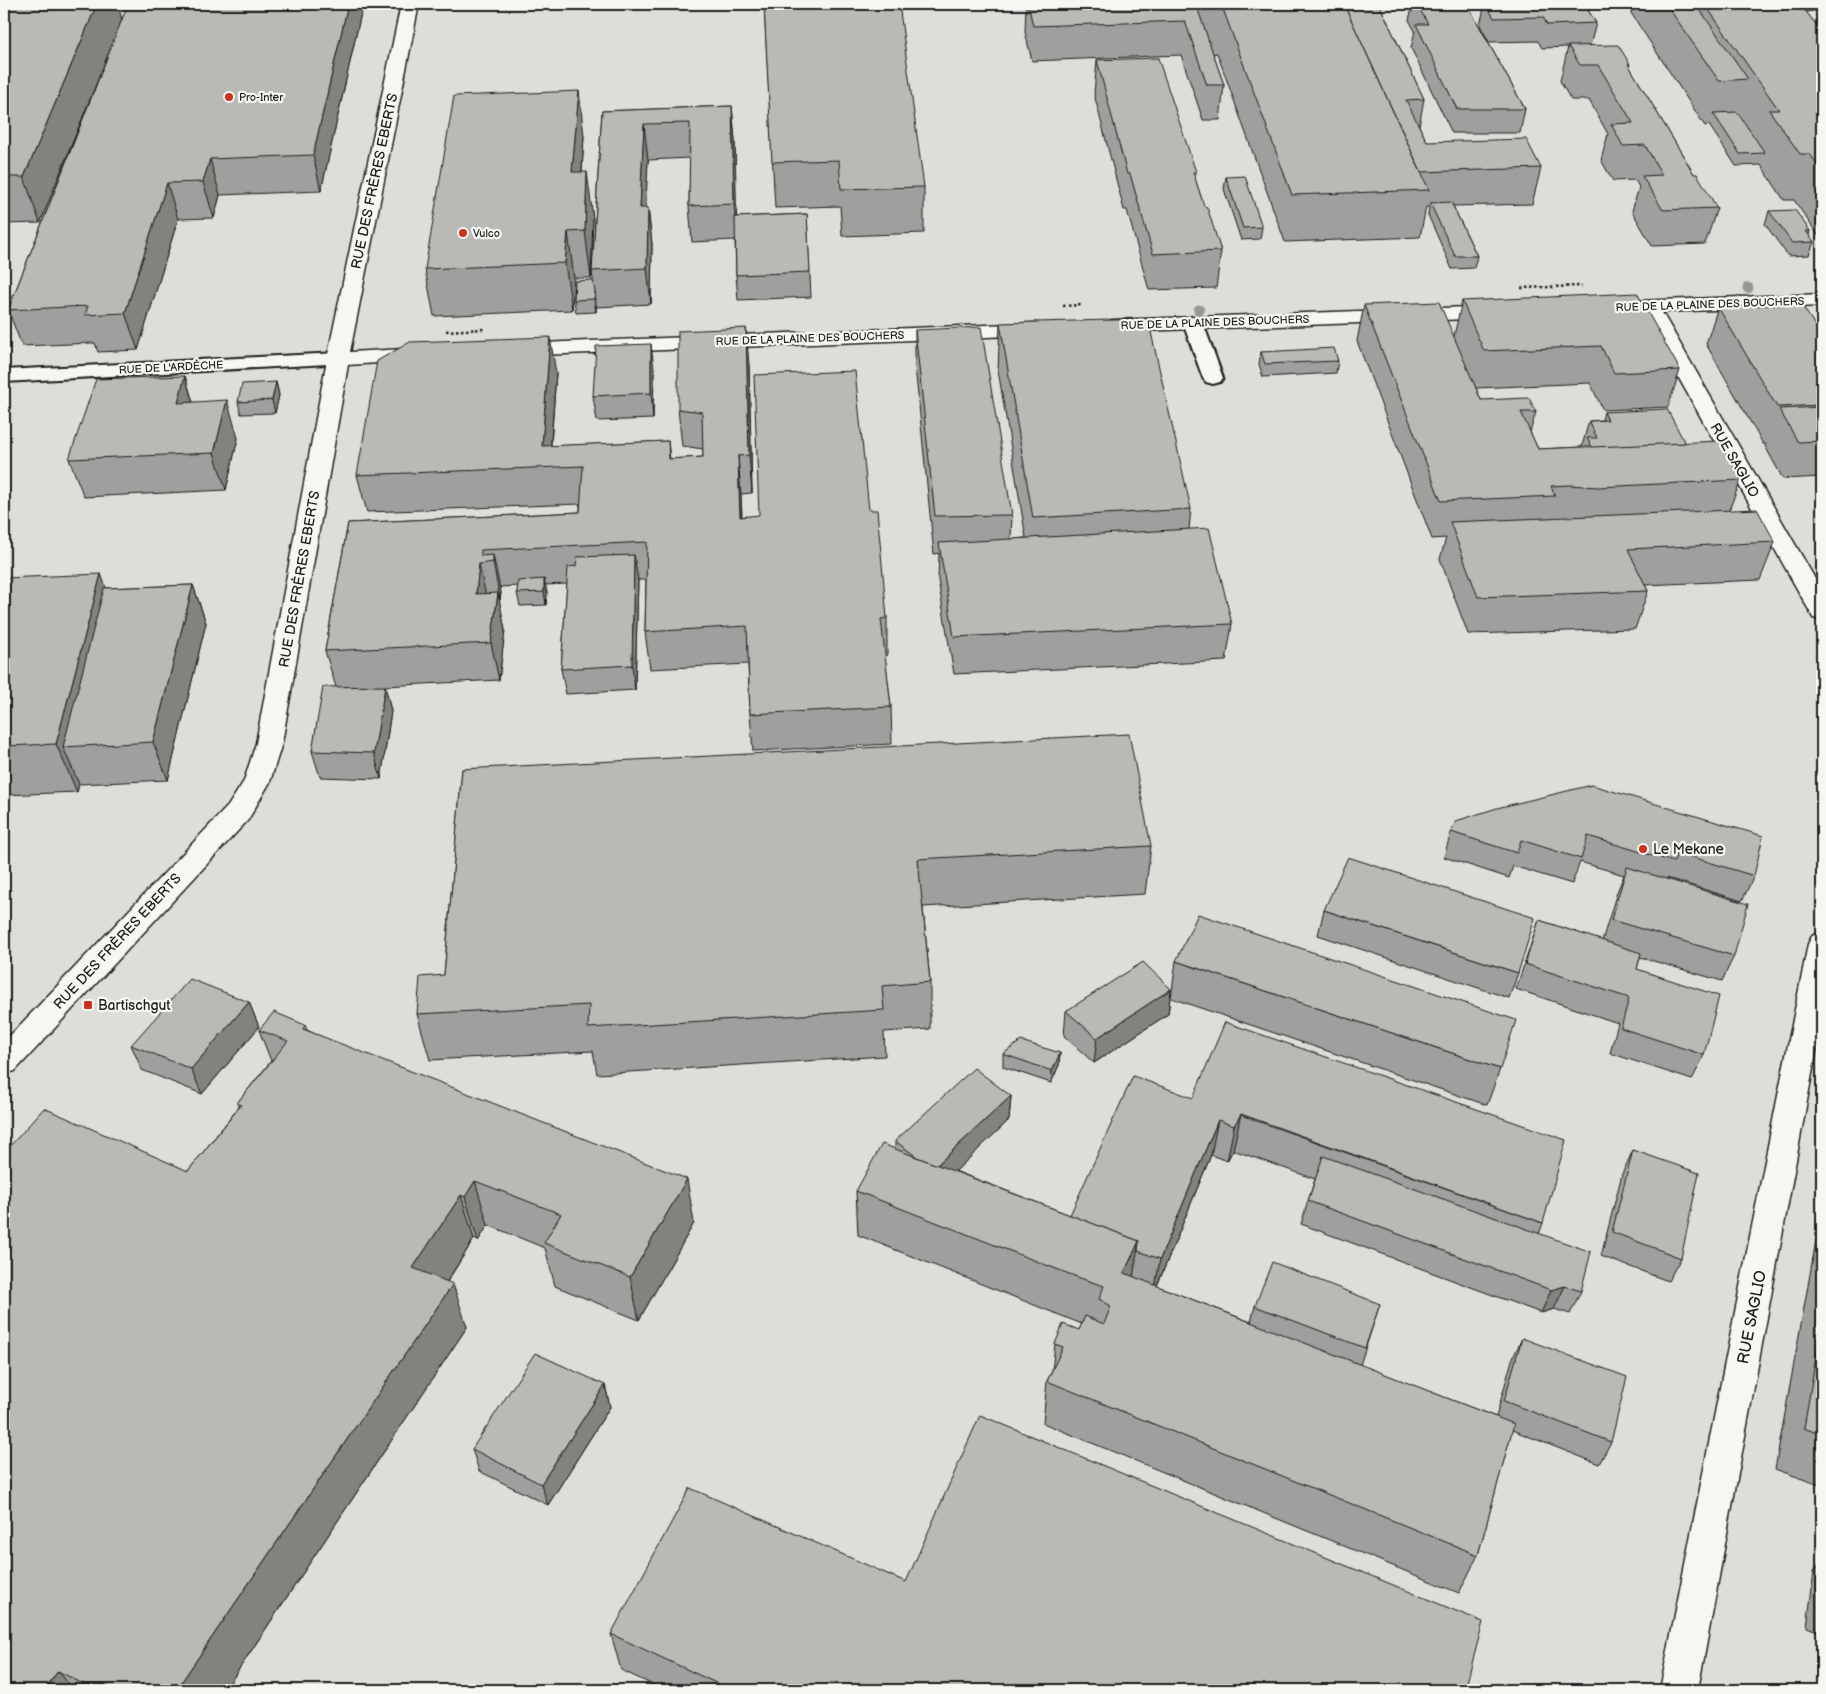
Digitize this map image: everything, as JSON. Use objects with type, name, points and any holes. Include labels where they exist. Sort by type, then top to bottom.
[{"type":"street","name":"RUE DES FRÈRES EBERTS","points":[[4,1062],[238,813],[257,782],[269,743],[338,359],[410,4]]},
{"type":"street","name":"RUE DE LA PLAINE DES BOUCHERS","points":[[1591,309],[1822,300]]},
{"type":"street","name":"RUE SAGLIO","points":[[1649,307],[1768,534],[1822,612]]},
{"type":"street","name":"RUE DE LA PLAINE DES BOUCHERS","points":[[1094,327],[1514,312]]},
{"type":"street","name":"RUE DE LA PLAINE DES BOUCHERS","points":[[497,351],[1054,328]]},
{"type":"street","points":[[338,359],[437,354]]},
{"type":"street","name":"RUE SAGLIO","points":[[1679,1690],[1822,944]]},
{"type":"lane","points":[[1194,323],[1213,378]]},
{"type":"lane","name":"RUE DE L'ARDÈCHE","points":[[4,376],[338,359]]},
{"type":"shaded area","points":[[4,4],[1822,4],[1822,1690],[4,1690]]},
{"type":"building","points":[[4,4],[97,4],[24,177],[4,177]]},
{"type":"building","name":"Pro-Inter","points":[[128,4],[348,4],[313,155],[210,159],[203,182],[167,183],[125,313],[85,315],[88,306],[8,310]]},
{"type":"building","points":[[764,4],[899,4],[924,187],[841,189],[839,160],[772,162]]},
{"type":"building","points":[[1028,4],[1196,4],[1224,85],[1207,85],[1185,21],[1033,26]]},
{"type":"building","points":[[1201,4],[1344,4],[1429,190],[1292,195],[1223,9],[1203,10]]},
{"type":"building","points":[[1344,4],[1379,4],[1424,99],[1406,100],[1427,142],[1526,139],[1541,168],[1421,172]]},
{"type":"building","points":[[1417,4],[1467,4],[1525,109],[1457,109],[1416,24],[1428,24]]},
{"type":"building","points":[[1486,4],[1584,4],[1596,23],[1547,25],[1543,17],[1494,18]]},
{"type":"building","points":[[1666,4],[1800,4],[1822,32],[1822,171],[1810,154],[1800,154],[1769,110],[1779,110],[1706,6],[1698,7],[1748,79],[1719,81]]},
{"type":"building","points":[[1618,45],[1694,174],[1697,174],[1717,208],[1663,210],[1642,176],[1662,175],[1645,145],[1623,146],[1611,124],[1633,123],[1598,65],[1580,65],[1568,46]]},
{"type":"building","points":[[1158,58],[1196,172],[1193,172],[1204,206],[1207,207],[1221,251],[1153,254],[1130,174],[1127,174],[1097,60]]},
{"type":"building","points":[[579,91],[572,172],[587,172],[585,231],[568,232],[565,263],[425,269],[454,96]]},
{"type":"building","points":[[732,106],[734,204],[689,206],[690,123],[644,124],[640,208],[648,208],[647,268],[592,271],[602,111]]},
{"type":"building","points":[[1737,112],[1765,153],[1740,154],[1713,113]]},
{"type":"building","points":[[1245,176],[1262,227],[1243,228],[1226,177]]},
{"type":"building","points":[[1451,202],[1477,256],[1455,256],[1430,203]]},
{"type":"building","points":[[1795,210],[1810,231],[1806,231],[1814,242],[1792,243],[1769,211]]},
{"type":"building","points":[[807,214],[810,272],[736,275],[735,217]]},
{"type":"building","points":[[593,280],[594,299],[574,300],[575,281]]},
{"type":"building","points":[[1637,293],[1680,370],[1614,373],[1601,346],[1484,351],[1462,301]]},
{"type":"building","points":[[1439,302],[1481,400],[1529,398],[1536,412],[1521,412],[1538,449],[1719,441],[1741,480],[1598,487],[1551,486],[1555,496],[1441,501],[1364,305]]},
{"type":"building","points":[[1801,304],[1822,336],[1822,405],[1777,407],[1718,307]]},
{"type":"building","points":[[1148,319],[1191,509],[1033,518],[1000,323]]},
{"type":"building","points":[[981,327],[1012,515],[935,516],[915,330]]},
{"type":"building","points":[[746,328],[749,455],[738,456],[740,517],[759,515],[754,375],[855,371],[869,510],[877,510],[887,618],[881,619],[891,707],[750,714],[747,626],[645,632],[647,542],[481,550],[481,556],[493,555],[493,562],[479,564],[476,594],[498,593],[491,643],[325,651],[348,523],[580,512],[583,466],[357,475],[377,361],[410,342],[550,337],[542,446],[668,441],[669,459],[703,457],[702,412],[678,409],[678,331]]},
{"type":"building","points":[[651,344],[651,393],[593,396],[596,346]]},
{"type":"building","points":[[1334,348],[1338,361],[1265,364],[1261,352]]},
{"type":"building","points":[[185,376],[178,403],[227,400],[214,453],[69,459],[96,379]]},
{"type":"building","points":[[276,382],[272,400],[238,402],[242,384]]},
{"type":"building","points":[[1822,407],[1822,441],[1798,442],[1779,409]]},
{"type":"building","points":[[1667,409],[1685,443],[1592,447],[1587,438],[1597,438],[1589,421],[1608,420],[1604,412]]},
{"type":"building","points":[[1757,509],[1775,542],[1628,549],[1648,591],[1478,597],[1450,522]]},
{"type":"building","points":[[1209,528],[1232,624],[954,637],[939,543]]},
{"type":"building","points":[[634,555],[632,665],[561,669],[568,567],[576,566],[577,557]]},
{"type":"building","points":[[101,574],[56,744],[4,746],[4,578]]},
{"type":"building","points":[[544,579],[544,592],[517,593],[518,581]]},
{"type":"building","points":[[193,585],[153,742],[63,747],[104,588]]},
{"type":"building","points":[[385,686],[374,753],[312,751],[323,687]]},
{"type":"building","points":[[1129,734],[1151,846],[918,859],[930,982],[882,986],[884,1010],[588,1028],[589,1005],[417,1014],[420,977],[444,975],[462,769]]},
{"type":"building","points":[[1592,785],[1763,836],[1754,876],[1676,852],[1674,862],[1588,836],[1581,859],[1521,840],[1517,853],[1451,832],[1456,821],[1497,808]]},
{"type":"building","points":[[1348,857],[1535,918],[1518,973],[1324,910]]},
{"type":"building","points":[[1627,867],[1748,904],[1734,956],[1611,920]]},
{"type":"building","points":[[1198,914],[1516,1020],[1500,1069],[1176,961]]},
{"type":"building","points":[[1539,920],[1641,953],[1637,969],[1719,996],[1704,1055],[1621,1028],[1629,998],[1525,964]]},
{"type":"building","points":[[1143,962],[1171,989],[1097,1038],[1066,1011]]},
{"type":"building","points":[[190,979],[249,1002],[191,1069],[131,1045]]},
{"type":"building","points":[[274,1012],[305,1025],[303,1029],[687,1179],[630,1277],[544,1243],[561,1214],[475,1181],[465,1197],[461,1195],[413,1268],[453,1284],[176,1690],[95,1690],[58,1671],[44,1690],[4,1690],[4,1153],[44,1108],[188,1171],[241,1105],[237,1103],[288,1041],[259,1030]]},
{"type":"building","points":[[1225,1022],[1566,1140],[1543,1223],[1241,1114],[1234,1126],[1218,1120],[1160,1259],[1138,1251],[1139,1241],[1070,1215],[1133,1076],[1193,1098]]},
{"type":"building","points":[[1021,1041],[1060,1053],[1052,1071],[1003,1054]]},
{"type":"building","points":[[974,1068],[1011,1096],[937,1165],[917,1157],[895,1141]]},
{"type":"building","points":[[882,1144],[1139,1241],[1124,1273],[1514,1424],[1478,1555],[1047,1381],[1063,1347],[1055,1344],[1063,1324],[1079,1330],[1085,1316],[1104,1324],[1111,1306],[1099,1299],[1104,1286],[856,1191]]},
{"type":"building","points":[[1633,1150],[1699,1173],[1681,1258],[1612,1232]]},
{"type":"building","points":[[1323,1156],[1591,1252],[1581,1291],[1565,1286],[1551,1290],[1308,1201]]},
{"type":"building","points":[[1272,1262],[1380,1304],[1365,1348],[1255,1306]]},
{"type":"building","points":[[1822,1321],[1822,1435],[1804,1428]]},
{"type":"building","points":[[1522,1338],[1627,1377],[1611,1442],[1504,1401]]},
{"type":"building","points":[[535,1353],[605,1385],[541,1484],[472,1449]]},
{"type":"building","points":[[980,1415],[1483,1622],[1465,1690],[731,1690],[611,1634],[690,1488],[906,1582]]},
{"type":"place","name":"Pro-Inter","points":[[229,97]]},
{"type":"place","name":"Vulco","points":[[463,233]]},
{"type":"place","name":"Le Mekane","points":[[1643,849]]},
{"type":"place","name":"Bartischgut","points":[[88,1005]]}]
